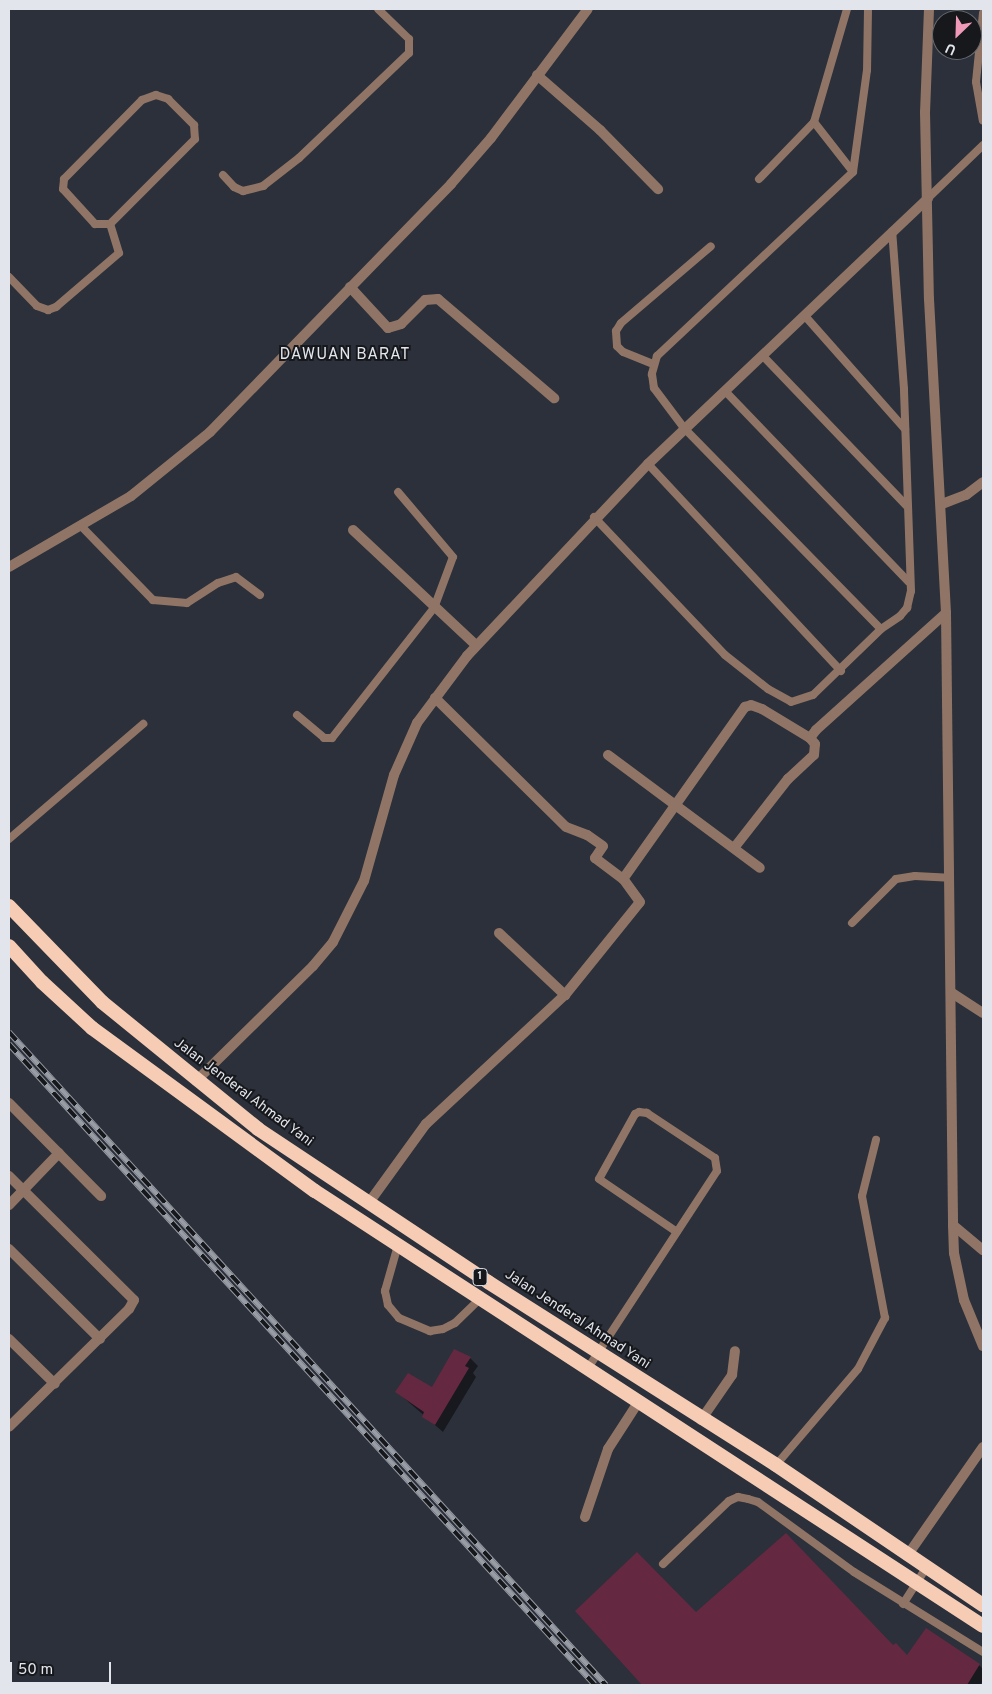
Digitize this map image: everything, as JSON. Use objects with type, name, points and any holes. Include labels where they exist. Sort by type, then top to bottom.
[{"type":"highway","name":"Jalan Jenderal Ahmad Yani","points":[[9,906],[78,980],[196,1081],[258,1129],[368,1204],[600,1352],[701,1420],[776,1465],[907,1556],[983,1605]]},
{"type":"highway","name":"1","points":[[9,946],[66,1006],[129,1057],[307,1186],[983,1626]]},
{"type":"street","points":[[929,9],[925,62],[929,299],[942,504],[946,613],[954,1253],[964,1300],[983,1346]]},
{"type":"street","points":[[9,567],[82,527],[131,496],[210,432],[350,288],[491,138],[581,11]]},
{"type":"street","points":[[537,75],[600,130],[658,188]]},
{"type":"street","points":[[196,1081],[301,978],[333,942],[364,881],[394,775],[417,723],[476,645],[594,517],[684,428],[763,356],[928,198]]},
{"type":"street","points":[[350,288],[388,328],[401,324],[425,300],[438,299],[554,398]]},
{"type":"street","points":[[942,504],[966,494],[983,482]]},
{"type":"street","points":[[353,530],[434,608],[476,645]]},
{"type":"street","points":[[810,738],[946,613]]},
{"type":"street","points":[[368,1204],[426,1124],[565,995],[637,910],[640,898],[623,879],[595,858],[603,846],[586,834],[566,828],[435,698]]},
{"type":"street","points":[[623,879],[674,803],[745,707],[751,705],[810,738],[814,744],[814,755],[788,779],[734,848]]},
{"type":"street","points":[[608,755],[760,868]]},
{"type":"street","points":[[499,933],[565,995]]},
{"type":"street","points":[[952,993],[983,1014]]},
{"type":"street","points":[[9,1103],[101,1196]]},
{"type":"street","points":[[9,1205],[59,1154]]},
{"type":"street","points":[[9,1176],[134,1300],[129,1310],[9,1427]]},
{"type":"street","points":[[953,1226],[980,1248],[983,1235]]},
{"type":"street","points":[[9,1249],[100,1339]]},
{"type":"street","points":[[9,1339],[55,1384]]},
{"type":"street","points":[[701,1420],[732,1376],[735,1351]]},
{"type":"street","points":[[586,1517],[601,1463],[639,1401]]},
{"type":"street","points":[[907,1556],[983,1447]]},
{"type":"lane","points":[[223,176],[234,187],[243,191],[262,186],[299,158],[409,53],[409,39],[378,9]]},
{"type":"lane","points":[[759,179],[814,122],[847,9]]},
{"type":"lane","points":[[868,9],[867,70],[857,158],[852,172],[664,349],[653,364],[654,388],[684,428],[881,629]]},
{"type":"lane","points":[[983,13],[976,82],[983,120]]},
{"type":"lane","points":[[976,82],[983,77]]},
{"type":"lane","points":[[163,96],[194,125],[195,139],[110,224],[95,224],[63,189],[64,179],[142,100],[163,96]]},
{"type":"lane","points":[[814,122],[852,172]]},
{"type":"lane","points":[[928,198],[983,145]]},
{"type":"lane","points":[[9,277],[37,306],[48,310],[56,307],[119,253],[110,224]]},
{"type":"lane","points":[[594,517],[725,655],[775,694],[791,702],[800,701],[813,695],[841,671],[881,629],[907,608],[911,591],[909,582],[905,430],[892,231]]},
{"type":"lane","points":[[653,364],[623,352],[617,346],[616,331],[621,323],[711,246]]},
{"type":"lane","points":[[805,316],[905,430]]},
{"type":"lane","points":[[763,356],[907,506]]},
{"type":"lane","points":[[725,391],[909,582]]},
{"type":"lane","points":[[648,464],[841,671]]},
{"type":"lane","points":[[297,715],[324,738],[332,738],[434,608],[453,557],[398,492]]},
{"type":"lane","points":[[82,527],[153,600],[187,603],[218,583],[236,578],[260,595]]},
{"type":"lane","points":[[9,839],[143,724]]},
{"type":"lane","points":[[852,923],[896,880],[915,876],[950,878]]},
{"type":"lane","points":[[588,1368],[717,1172],[718,1163],[715,1158],[654,1118],[639,1112],[630,1122],[599,1179],[677,1232]]},
{"type":"lane","points":[[776,1465],[858,1369],[884,1318],[862,1196],[876,1140]]},
{"type":"lane","points":[[398,1245],[386,1291],[388,1305],[399,1318],[430,1331],[443,1329],[455,1323],[481,1298]]},
{"type":"lane","points":[[663,1564],[729,1501],[738,1497],[748,1499],[758,1502],[903,1604],[983,1652]]},
{"type":"lane","points":[[903,1604],[926,1568]]},
{"type":"building","points":[[454,1349],[471,1357],[465,1366],[469,1368],[435,1425],[422,1417],[424,1412],[395,1392],[408,1373],[432,1387]]},
{"type":"building","points":[[786,1533],[893,1645],[896,1643],[907,1655],[926,1628],[980,1664],[967,1685],[642,1685],[575,1611],[637,1552],[696,1612]]},
{"type":"railway","points":[[9,1032],[606,1685]]},
{"type":"railway","points":[[9,1044],[595,1685]]},
{"type":"district","name":"DAWUAN BARAT","points":[[345,355]]}]
